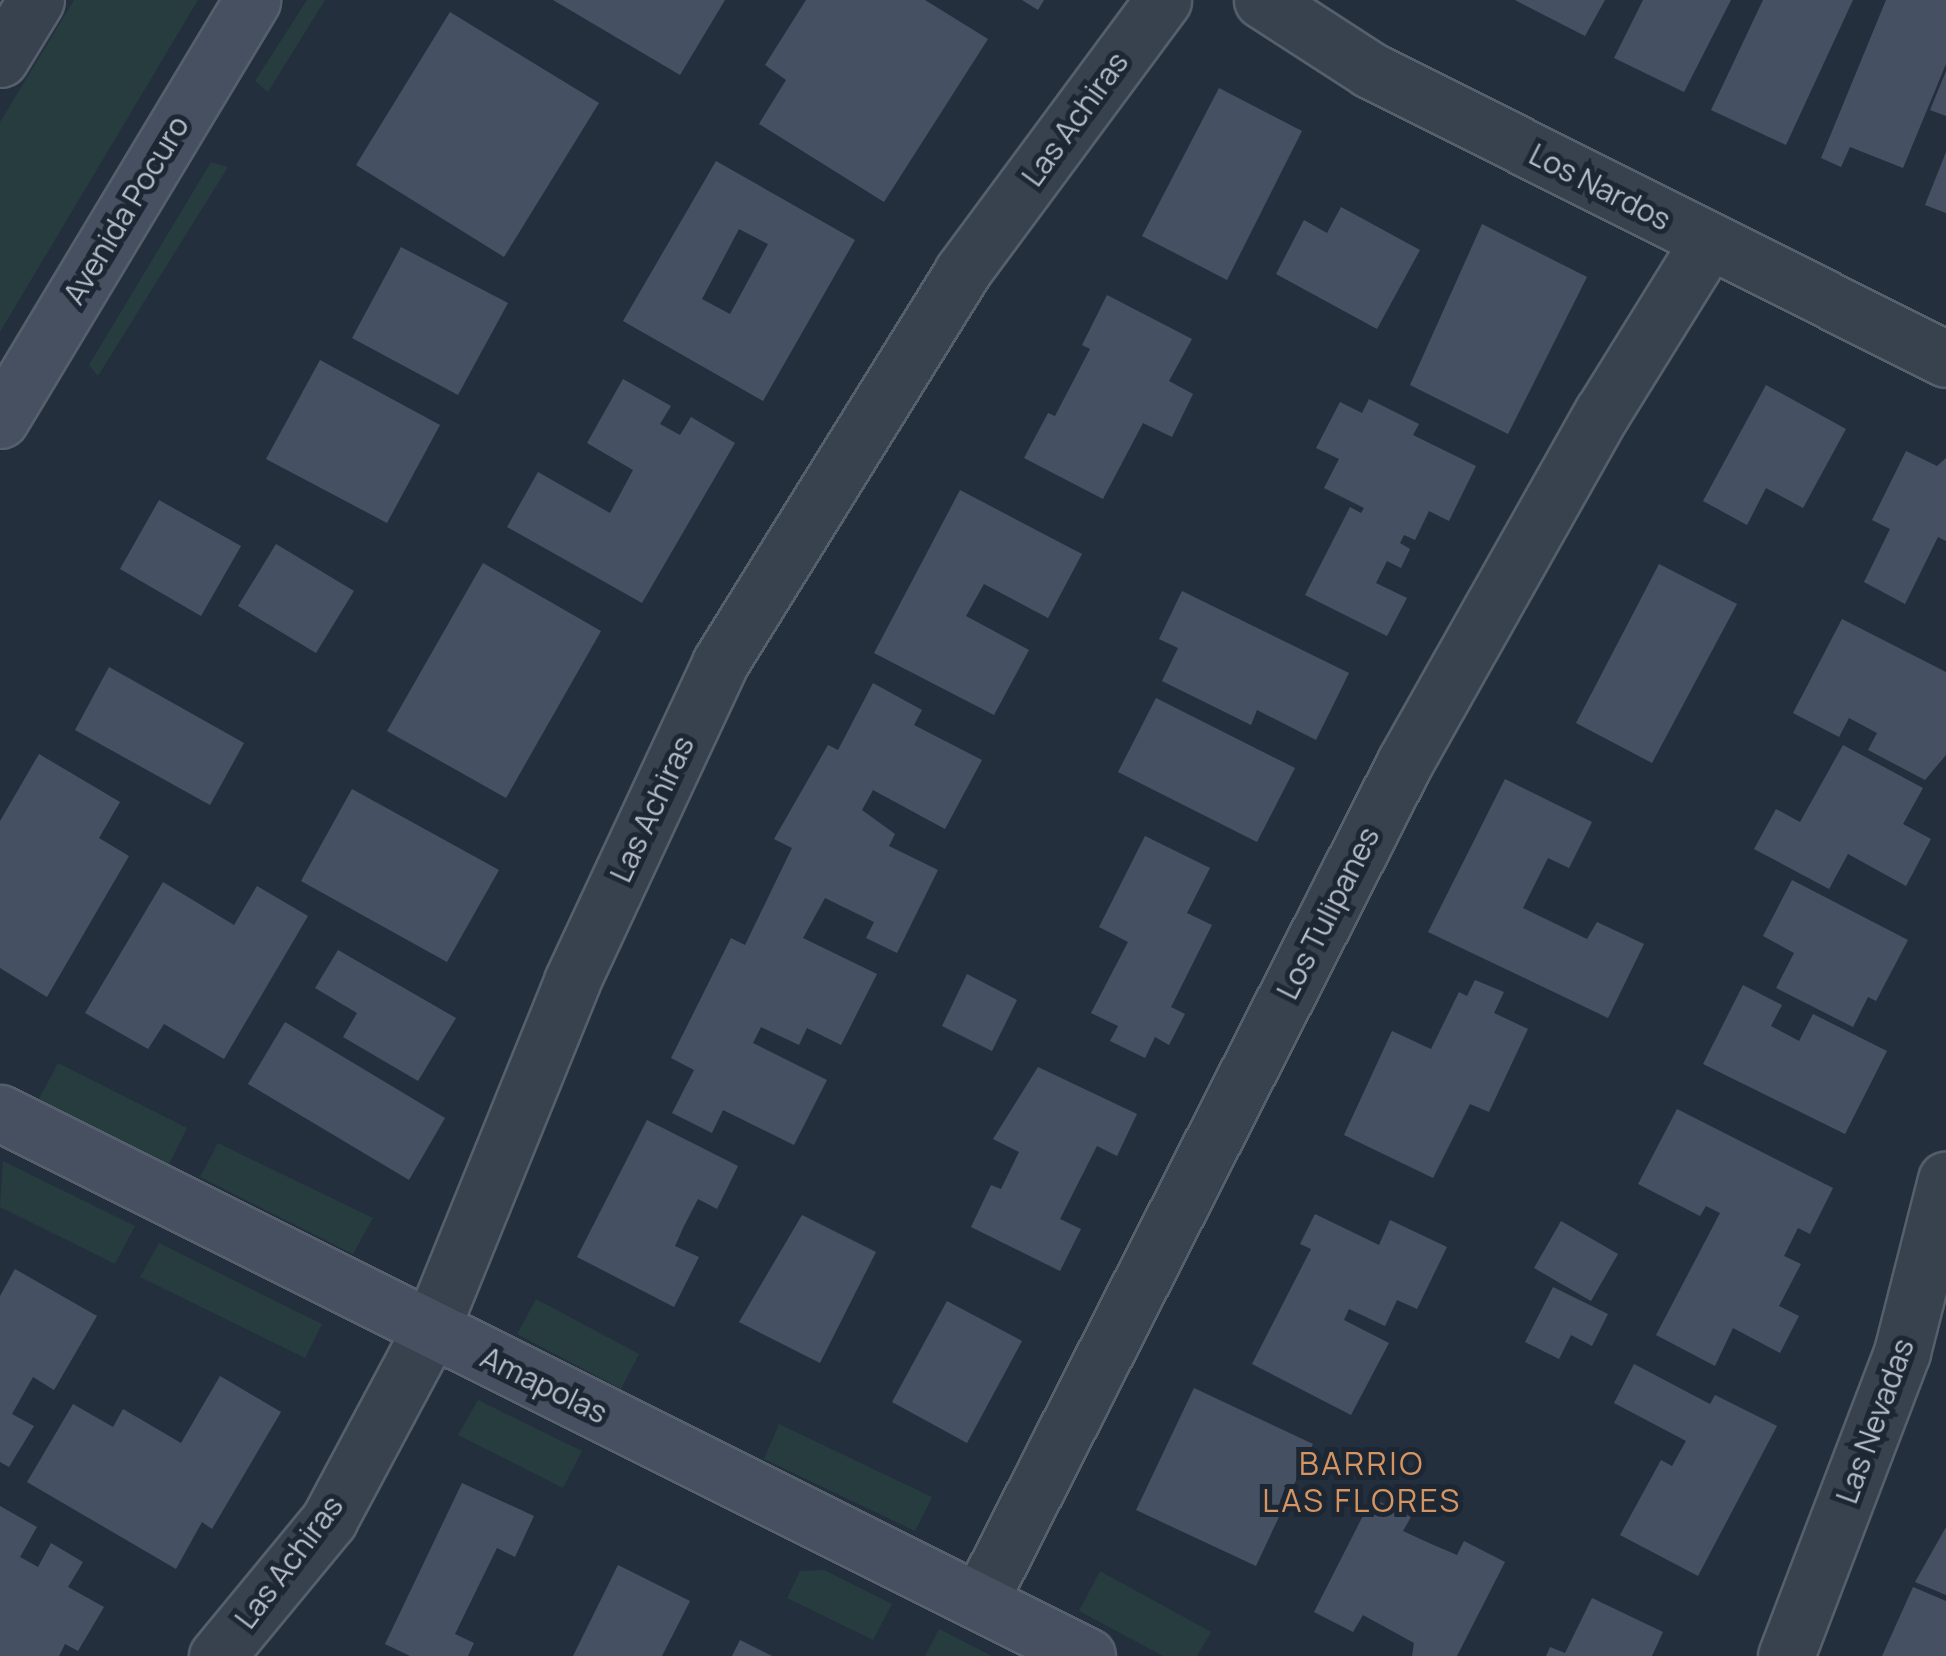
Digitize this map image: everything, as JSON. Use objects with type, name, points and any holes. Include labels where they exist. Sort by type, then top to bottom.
[{"type":"street","points":[[0,59],[36,0]]},
{"type":"street","name":"Avenida Pocuro","points":[[0,420],[252,0]]},
{"type":"street","name":"Las Achiras","points":[[217,1656],[329,1520],[431,1329],[572,982],[720,663],[962,272],[1163,0]]},
{"type":"street","name":"Los Nardos","points":[[1262,0],[1370,70],[1946,359]]},
{"type":"street","name":"Los Tulipanes","points":[[979,1602],[1405,762],[1593,429],[1708,242]]},
{"type":"street","name":"Amapolas","points":[[0,1113],[1087,1656]]},
{"type":"street","name":"Las Nevadas","points":[[1786,1656],[1902,1352],[1946,1180]]},
{"type":"green space","points":[[74,0],[198,0],[0,332],[0,122]]},
{"type":"green space","points":[[307,0],[325,0],[268,92],[255,81]]},
{"type":"green space","points":[[211,162],[228,167],[98,376],[89,365]]},
{"type":"green space","points":[[58,1063],[187,1128],[168,1166],[38,1101]]},
{"type":"green space","points":[[218,1143],[373,1218],[353,1254],[200,1177]]},
{"type":"green space","points":[[3,1161],[135,1226],[115,1264],[0,1207]]},
{"type":"green space","points":[[159,1243],[322,1324],[305,1358],[140,1277]]},
{"type":"green space","points":[[536,1299],[639,1354],[621,1389],[517,1334]]},
{"type":"green space","points":[[478,1400],[582,1451],[563,1488],[458,1435]]},
{"type":"green space","points":[[779,1424],[932,1497],[915,1531],[764,1459]]},
{"type":"green space","points":[[824,1570],[892,1604],[873,1640],[787,1598],[800,1571]]},
{"type":"green space","points":[[1100,1571],[1211,1632],[1197,1656],[1163,1656],[1079,1611]]},
{"type":"green space","points":[[939,1629],[992,1656],[925,1656]]},
{"type":"building","points":[[553,0],[725,0],[680,75]]},
{"type":"building","points":[[806,0],[925,0],[988,39],[884,202],[759,124],[786,80],[765,65]]},
{"type":"building","points":[[1022,0],[1044,0],[1038,10]]},
{"type":"building","points":[[1515,0],[1605,0],[1585,36]]},
{"type":"building","points":[[1643,0],[1731,0],[1684,92],[1614,58]]},
{"type":"building","points":[[1763,0],[1853,0],[1786,145],[1711,110]]},
{"type":"building","points":[[1886,0],[1946,0],[1946,64],[1903,168],[1850,147],[1841,167],[1821,158]]},
{"type":"building","points":[[450,12],[599,103],[504,257],[356,165]]},
{"type":"building","points":[[1946,71],[1946,116],[1930,110]]},
{"type":"building","points":[[1219,88],[1302,131],[1227,280],[1142,236]]},
{"type":"building","points":[[1946,152],[1946,213],[1925,205]]},
{"type":"building","points":[[716,161],[855,240],[763,401],[623,321]],"holes":[[[739,229],[768,244],[730,314],[702,299]]]},
{"type":"building","points":[[1341,207],[1420,250],[1377,329],[1276,274],[1304,220],[1327,233]]},
{"type":"building","points":[[1482,224],[1587,277],[1508,434],[1410,385]]},
{"type":"building","points":[[401,247],[508,303],[458,395],[352,338]]},
{"type":"building","points":[[1107,295],[1192,339],[1169,381],[1193,394],[1172,437],[1143,423],[1103,499],[1024,458],[1048,413],[1055,416],[1090,349],[1082,345]]},
{"type":"building","points":[[320,360],[440,425],[387,523],[266,459]]},
{"type":"building","points":[[623,379],[671,406],[660,424],[680,435],[691,417],[735,443],[642,603],[507,527],[538,472],[610,513],[633,470],[587,443]]},
{"type":"building","points":[[1766,385],[1846,429],[1803,508],[1766,488],[1747,525],[1703,501]]},
{"type":"building","points":[[1369,399],[1419,424],[1413,435],[1476,466],[1449,521],[1429,511],[1415,540],[1404,535],[1400,543],[1410,549],[1401,568],[1387,561],[1376,583],[1407,598],[1387,636],[1305,595],[1350,507],[1361,513],[1364,508],[1324,488],[1339,459],[1316,448],[1340,402],[1362,413]]},
{"type":"building","points":[[1906,451],[1937,466],[1946,458],[1946,541],[1938,537],[1905,604],[1864,582],[1890,529],[1872,520]]},
{"type":"building","points":[[960,490],[1082,554],[1048,618],[984,584],[966,616],[1029,650],[994,715],[874,653]]},
{"type":"building","points":[[159,500],[241,546],[201,616],[120,569]]},
{"type":"building","points":[[276,544],[354,591],[316,653],[238,606]]},
{"type":"building","points":[[483,563],[601,631],[506,798],[387,731]]},
{"type":"building","points":[[1659,564],[1737,604],[1652,763],[1576,723]]},
{"type":"building","points":[[1182,591],[1349,673],[1316,740],[1257,710],[1251,725],[1162,681],[1178,648],[1159,639]]},
{"type":"building","points":[[1842,619],[1946,672],[1946,755],[1925,780],[1868,750],[1877,733],[1849,718],[1839,737],[1793,713]]},
{"type":"building","points":[[109,667],[244,743],[210,805],[75,730]]},
{"type":"building","points":[[873,683],[922,710],[914,725],[982,760],[945,829],[873,790],[862,810],[895,834],[889,846],[938,870],[897,953],[866,938],[874,922],[825,898],[803,938],[877,974],[841,1045],[807,1028],[799,1045],[761,1027],[753,1043],[827,1080],[794,1145],[723,1110],[712,1133],[672,1113],[694,1070],[671,1058],[731,938],[745,945],[792,848],[774,839],[828,745],[838,750]]},
{"type":"building","points":[[1156,698],[1295,768],[1257,842],[1118,772]]},
{"type":"building","points":[[1843,745],[1923,788],[1903,824],[1931,839],[1906,886],[1848,854],[1829,889],[1754,849],[1776,809],[1800,822]]},
{"type":"building","points":[[39,754],[120,802],[99,838],[129,856],[47,997],[0,968],[0,821]]},
{"type":"building","points":[[1505,779],[1592,822],[1569,868],[1548,858],[1523,908],[1587,939],[1597,922],[1644,944],[1608,1018],[1428,932]]},
{"type":"building","points":[[352,789],[499,870],[447,962],[301,881]]},
{"type":"building","points":[[1145,836],[1210,868],[1187,913],[1212,925],[1171,1007],[1185,1014],[1169,1045],[1155,1037],[1145,1058],[1110,1041],[1118,1026],[1091,1013],[1128,942],[1099,927]]},
{"type":"building","points":[[1792,880],[1908,940],[1876,1001],[1868,997],[1853,1027],[1776,988],[1794,953],[1763,936]]},
{"type":"building","points":[[163,882],[234,925],[257,886],[308,916],[224,1059],[164,1024],[148,1049],[85,1013]]},
{"type":"building","points":[[338,950],[456,1018],[418,1081],[343,1037],[357,1013],[315,988]]},
{"type":"building","points":[[967,974],[1017,1000],[992,1051],[942,1026]]},
{"type":"building","points":[[1475,980],[1504,992],[1494,1013],[1528,1029],[1489,1112],[1470,1104],[1433,1178],[1344,1135],[1392,1031],[1431,1049],[1459,992],[1467,996]]},
{"type":"building","points":[[1743,985],[1782,1005],[1771,1026],[1799,1041],[1813,1014],[1887,1051],[1845,1134],[1703,1064]]},
{"type":"building","points":[[285,1022],[445,1118],[409,1180],[248,1084]]},
{"type":"building","points":[[1038,1067],[1137,1114],[1117,1156],[1097,1146],[1060,1219],[1081,1229],[1060,1271],[971,1227],[991,1185],[1001,1189],[1019,1152],[993,1139]]},
{"type":"building","points":[[1677,1109],[1833,1188],[1810,1234],[1798,1228],[1784,1256],[1801,1264],[1779,1306],[1799,1316],[1780,1353],[1733,1328],[1715,1366],[1656,1335],[1720,1213],[1706,1206],[1700,1216],[1638,1184]]},
{"type":"building","points":[[647,1120],[738,1166],[717,1209],[698,1199],[684,1226],[675,1246],[699,1257],[674,1307],[577,1257]]},
{"type":"building","points":[[1315,1214],[1379,1245],[1390,1220],[1447,1247],[1417,1309],[1397,1300],[1385,1326],[1349,1309],[1344,1320],[1389,1343],[1351,1415],[1252,1364],[1311,1249],[1300,1244]]},
{"type":"building","points":[[802,1215],[876,1252],[820,1363],[739,1322]]},
{"type":"building","points":[[1561,1221],[1618,1254],[1591,1301],[1534,1268]]},
{"type":"building","points":[[15,1269],[97,1316],[54,1390],[33,1377],[12,1414],[34,1426],[9,1467],[0,1462],[0,1296]]},
{"type":"building","points":[[1553,1287],[1608,1314],[1592,1346],[1571,1335],[1559,1359],[1525,1342]]},
{"type":"building","points":[[947,1301],[1022,1341],[967,1443],[892,1402]]},
{"type":"building","points":[[1634,1364],[1710,1404],[1715,1395],[1777,1426],[1698,1576],[1620,1535],[1661,1460],[1672,1466],[1686,1441],[1614,1403]]},
{"type":"building","points":[[220,1376],[281,1412],[212,1529],[202,1522],[176,1569],[27,1482],[73,1404],[113,1427],[123,1409],[181,1443]]},
{"type":"building","points":[[1194,1388],[1313,1444],[1256,1566],[1136,1510]]},
{"type":"building","points":[[462,1483],[534,1516],[515,1557],[497,1548],[455,1634],[474,1643],[468,1656],[410,1656],[385,1644]]},
{"type":"building","points":[[1372,1498],[1411,1517],[1403,1531],[1457,1555],[1464,1541],[1505,1562],[1457,1656],[1412,1656],[1414,1643],[1363,1615],[1353,1632],[1314,1612]]},
{"type":"building","points":[[0,1506],[37,1527],[20,1557],[38,1567],[51,1543],[83,1562],[68,1587],[104,1607],[78,1651],[65,1644],[59,1656],[0,1656]]},
{"type":"building","points":[[1946,1527],[1946,1595],[1915,1582]]},
{"type":"building","points":[[618,1565],[690,1601],[662,1656],[573,1656]]},
{"type":"building","points":[[1913,1587],[1946,1601],[1946,1656],[1882,1656]]},
{"type":"building","points":[[1592,1598],[1663,1632],[1652,1656],[1546,1656],[1550,1647],[1565,1653]]},
{"type":"building","points":[[740,1640],[772,1656],[732,1656]]},
{"type":"district","name":"BARRIO LAS FLORES","points":[[1362,1482]]}]
